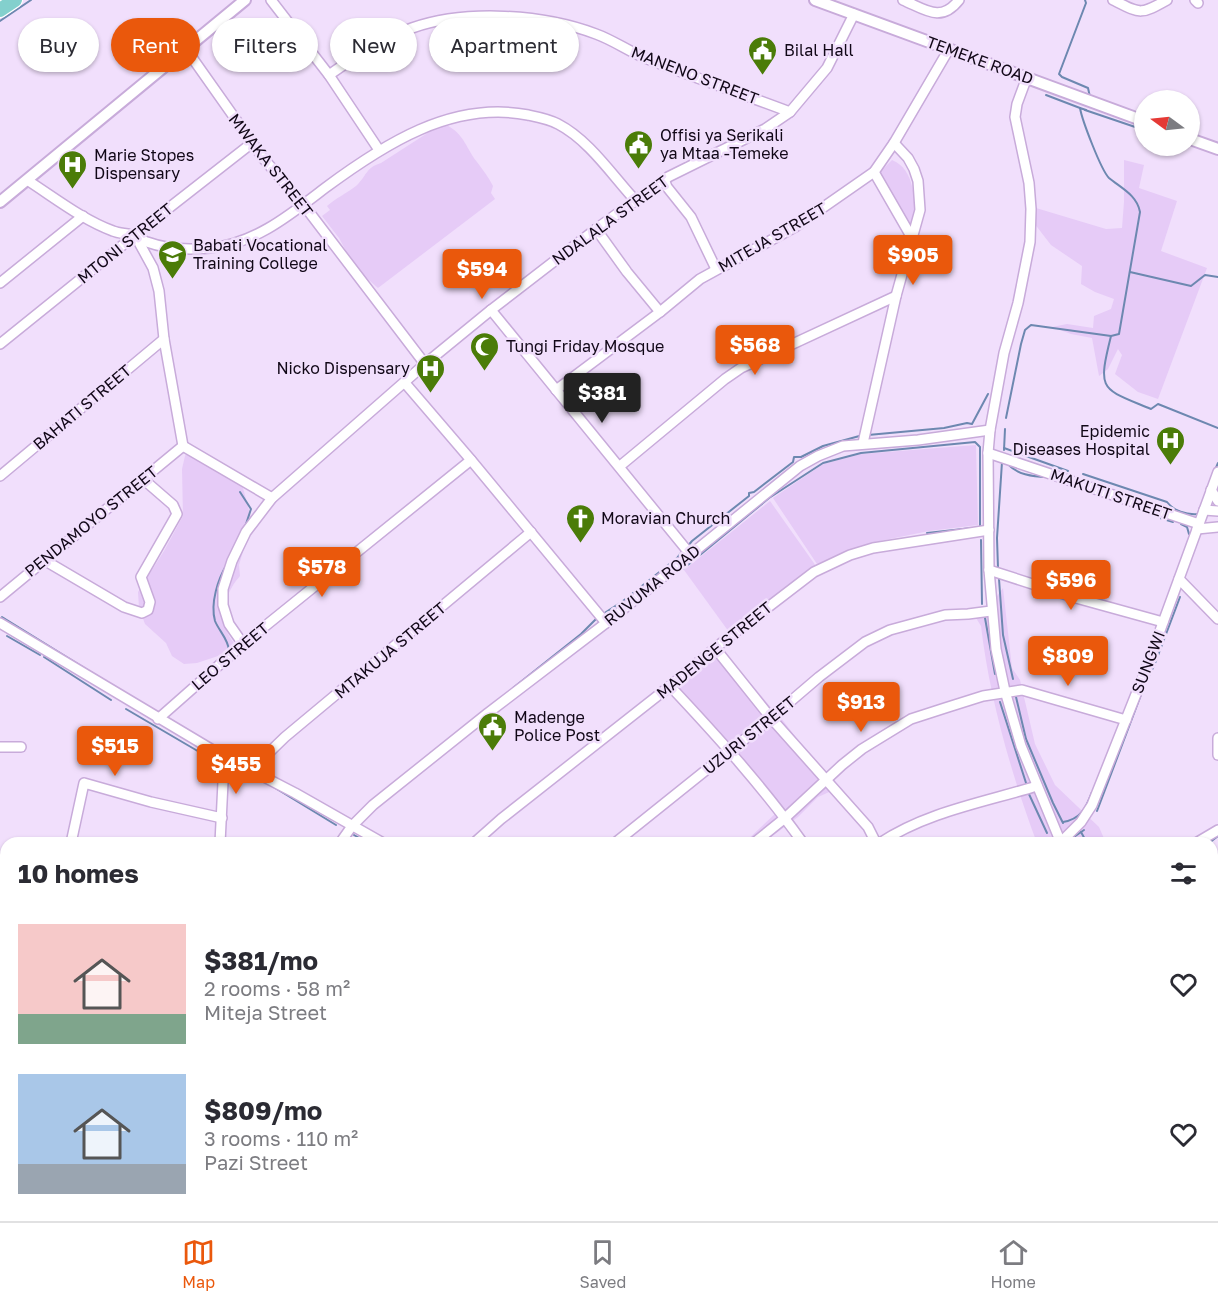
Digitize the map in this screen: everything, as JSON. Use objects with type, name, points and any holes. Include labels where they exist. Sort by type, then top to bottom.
[{"type":"main road","points":[[0,10],[15,0]]},
{"type":"street","points":[[200,37],[245,0]]},
{"type":"street","points":[[271,0],[329,75],[379,150]]},
{"type":"street","name":"TEMEKE ROAD","points":[[815,0],[1134,117]]},
{"type":"street","points":[[903,0],[937,14],[949,12],[959,0]]},
{"type":"street","points":[[1113,0],[1140,12],[1146,12],[1167,0]]},
{"type":"street","name":"NDALALA STREET","points":[[243,644],[230,624],[223,605],[223,590],[232,561],[246,532],[272,498],[425,364],[596,229],[664,179],[765,129],[790,112],[827,69],[854,14]]},
{"type":"street","name":"MANENO STREET","points":[[329,75],[357,55],[386,39],[414,28],[440,21],[510,15],[554,22],[596,34],[642,57],[790,112]]},
{"type":"street","name":"MITEJA STREET","points":[[556,390],[700,279],[795,227],[873,172],[894,143],[950,49]]},
{"type":"street","name":"MWAKA STREET","points":[[200,69],[252,143],[303,204],[425,364]]},
{"type":"street","points":[[0,202],[158,72]]},
{"type":"street","points":[[1028,77],[1017,104],[1015,117],[1029,183],[1030,242],[1018,303],[1004,354],[990,430],[988,453],[989,570],[996,649],[1005,691],[1021,746],[1058,837]]},
{"type":"street","points":[[27,180],[83,216],[115,232],[135,235],[146,242],[164,246],[190,249],[211,248],[237,243],[268,229],[379,150],[413,133],[458,116],[480,111],[520,113],[558,124],[593,153],[635,200]]},
{"type":"street","points":[[1200,142],[1218,149]]},
{"type":"street","name":"MTONI STREET","points":[[0,344],[252,143]]},
{"type":"street","points":[[863,443],[896,296],[920,210],[918,181],[908,158],[894,143]]},
{"type":"street","points":[[873,172],[912,238]]},
{"type":"street","points":[[664,179],[667,187],[691,217],[716,269]]},
{"type":"street","points":[[0,283],[83,216]]},
{"type":"street","points":[[596,229],[660,312]]},
{"type":"street","points":[[135,235],[149,258],[156,278],[183,446],[272,498]]},
{"type":"street","points":[[620,466],[741,368],[896,296]]},
{"type":"street","points":[[491,310],[690,554]]},
{"type":"street","name":"BAHATI STREET","points":[[0,476],[164,339]]},
{"type":"street","points":[[405,383],[606,623]]},
{"type":"street","name":"RUVUMA ROAD","points":[[344,837],[373,805],[606,623],[801,466],[833,449],[863,443],[918,440],[990,430]]},
{"type":"street","name":"PENDAMOYO STREET","points":[[0,597],[183,446]]},
{"type":"street","name":"MAKUTI STREET","points":[[988,453],[1198,526]]},
{"type":"street","name":"LEO STREET","points":[[158,718],[243,644],[471,460]]},
{"type":"street","name":"SUNGWI","points":[[1068,837],[1092,805],[1218,472]]},
{"type":"street","points":[[44,560],[124,607],[142,613],[148,610],[150,602],[141,577],[177,514],[173,505],[143,479]]},
{"type":"street","points":[[1211,490],[1218,501]]},
{"type":"street","points":[[1204,510],[1218,511]]},
{"type":"street","points":[[1198,526],[1218,527]]},
{"type":"street","name":"MADENGE STREET","points":[[481,837],[715,648],[814,572],[850,555],[873,548],[989,530]]},
{"type":"street","name":"MTAKUJA STREET","points":[[251,770],[285,737],[531,532]]},
{"type":"street","points":[[989,570],[1163,622]]},
{"type":"street","points":[[1179,579],[1218,620]]},
{"type":"street","name":"UZURI STREET","points":[[622,837],[865,642],[890,630],[945,615],[991,611]]},
{"type":"street","points":[[0,623],[216,752],[372,837]]},
{"type":"street","points":[[715,648],[771,718],[874,837]]},
{"type":"street","points":[[670,686],[730,751],[799,837]]},
{"type":"street","points":[[761,837],[862,749],[911,719],[983,696],[1022,690],[1126,720]]},
{"type":"street","points":[[1218,738],[1218,755]]},
{"type":"street","points":[[0,747],[21,747]]},
{"type":"street","points":[[216,752],[223,782],[220,837]]},
{"type":"street","points":[[72,837],[84,783],[151,802],[222,818]]},
{"type":"street","points":[[888,837],[919,822],[1037,786]]},
{"type":"shaded area","points":[[443,123],[456,131],[463,140],[493,186],[491,193],[495,199],[378,288],[352,262],[339,238],[322,216],[330,210],[327,206],[356,186],[372,167]]},
{"type":"shaded area","points":[[892,160],[900,164],[912,186],[915,222],[909,225],[878,174]]},
{"type":"shaded area","points":[[1124,160],[1144,165],[1139,188],[1177,201],[1161,251],[1207,268],[1158,399],[1138,392],[1115,374],[1122,355],[1118,349],[1108,369],[1099,376],[1092,338],[1052,327],[1067,324],[1093,328],[1094,316],[1111,309],[1114,299],[1081,284],[1082,266],[1051,245],[1034,223],[1036,208],[1106,229],[1122,228]]},
{"type":"shaded area","points":[[976,445],[978,525],[929,531],[870,543],[817,564],[773,498],[823,464],[861,454]]},
{"type":"shaded area","points":[[190,446],[220,463],[243,488],[252,521],[239,565],[240,576],[226,600],[224,609],[225,627],[234,643],[221,655],[197,663],[184,664],[172,656],[166,643],[145,624],[139,608],[138,592],[183,516],[182,469]]},
{"type":"shaded area","points":[[770,501],[816,566],[729,632],[684,570]]},
{"type":"shaded area","points":[[1003,588],[1012,668],[1020,680],[1035,744],[1055,785],[1099,827],[1103,837],[1035,837],[1003,736],[981,626],[976,618],[919,626],[876,641],[843,663],[781,718],[836,789],[818,797],[798,817],[771,837],[750,837],[777,812],[667,687],[715,646],[743,674],[774,711],[867,639],[989,607]]},
{"type":"waterway","points":[[0,21],[31,0]]},
{"type":"waterway","points":[[1085,0],[1086,3],[1059,74],[1088,88],[1090,97]]},
{"type":"waterway","points":[[1046,95],[1080,108]]},
{"type":"waterway","points":[[1006,418],[1021,344],[1025,330],[1031,325],[1111,336],[1119,334],[1140,212],[1132,196],[1109,178],[1101,165],[1080,108],[1086,110]]},
{"type":"waterway","points":[[1085,110],[1134,127]]},
{"type":"waterway","points":[[1130,272],[1191,286],[1205,275],[1218,277]]},
{"type":"waterway","points":[[1111,336],[1104,368],[1107,386],[1122,397],[1151,409],[1158,404],[1218,428]]},
{"type":"waterway","points":[[868,435],[972,424],[988,394]]},
{"type":"waterway","points":[[1004,450],[1005,429]]},
{"type":"waterway","points":[[687,547],[749,496],[749,493],[754,492],[793,462],[794,457],[801,457],[823,446],[863,435]]},
{"type":"waterway","points":[[683,569],[769,498],[823,463],[861,453],[975,442],[980,447],[980,527]]},
{"type":"waterway","points":[[1004,448],[1068,471]]},
{"type":"waterway","points":[[998,568],[997,538],[1002,462]]},
{"type":"waterway","points":[[1215,470],[1218,463]]},
{"type":"waterway","points":[[1008,464],[1025,474],[1046,477]]},
{"type":"waterway","points":[[1083,474],[1167,502],[1173,508],[1185,513],[1198,514],[1201,506]]},
{"type":"waterway","points":[[240,492],[251,509],[245,527]]},
{"type":"waterway","points":[[1160,518],[1173,522]]},
{"type":"waterway","points":[[1181,524],[1187,527],[1189,534]]},
{"type":"waterway","points":[[927,533],[972,528]]},
{"type":"waterway","points":[[981,540],[982,604]]},
{"type":"waterway","points":[[603,614],[677,558],[683,550]]},
{"type":"waterway","points":[[227,564],[214,599],[214,614],[229,651]]},
{"type":"waterway","points":[[999,579],[1003,635],[1013,679]]},
{"type":"waterway","points":[[1146,681],[1180,597]]},
{"type":"waterway","points":[[2,617],[120,690]]},
{"type":"waterway","points":[[513,688],[581,634],[598,617]]},
{"type":"waterway","points":[[985,618],[995,674]]},
{"type":"waterway","points":[[7,636],[40,655]]},
{"type":"waterway","points":[[44,657],[111,700]]},
{"type":"waterway","points":[[1097,811],[1142,692]]},
{"type":"waterway","points":[[1016,697],[1026,739],[1063,823]]},
{"type":"waterway","points":[[1000,702],[1027,786]]},
{"type":"waterway","points":[[126,709],[213,760]]},
{"type":"waterway","points":[[222,764],[234,766]]},
{"type":"waterway","points":[[267,783],[336,825]]},
{"type":"waterway","points":[[1028,792],[1047,833]]},
{"type":"waterway","points":[[1063,822],[1069,821],[1082,812],[1092,792]]},
{"type":"waterway","points":[[1074,837],[1084,830]]},
{"type":"waterway","points":[[1081,832],[1084,837]]},
{"type":"waterway","points":[[354,835],[358,837]]},
{"type":"place","name":"Bilal Hall","points":[[763,76]]},
{"type":"place","name":"Offisi ya Serikali ya Mtaa -Temeke","points":[[639,170]]},
{"type":"place","name":"Marie Stopes Dispensary","points":[[73,190]]},
{"type":"place","name":"Babati Vocational Training College","points":[[172,280]]},
{"type":"place","name":"Tungi Friday Mosque","points":[[485,372]]},
{"type":"place","name":"Nicko Dispensary","points":[[431,394]]},
{"type":"place","name":"Epidemic Diseases Hospital","points":[[1171,466]]},
{"type":"place","name":"Moravian Church","points":[[580,544]]},
{"type":"place","name":"Madenge Police Post","points":[[493,752]]}]
